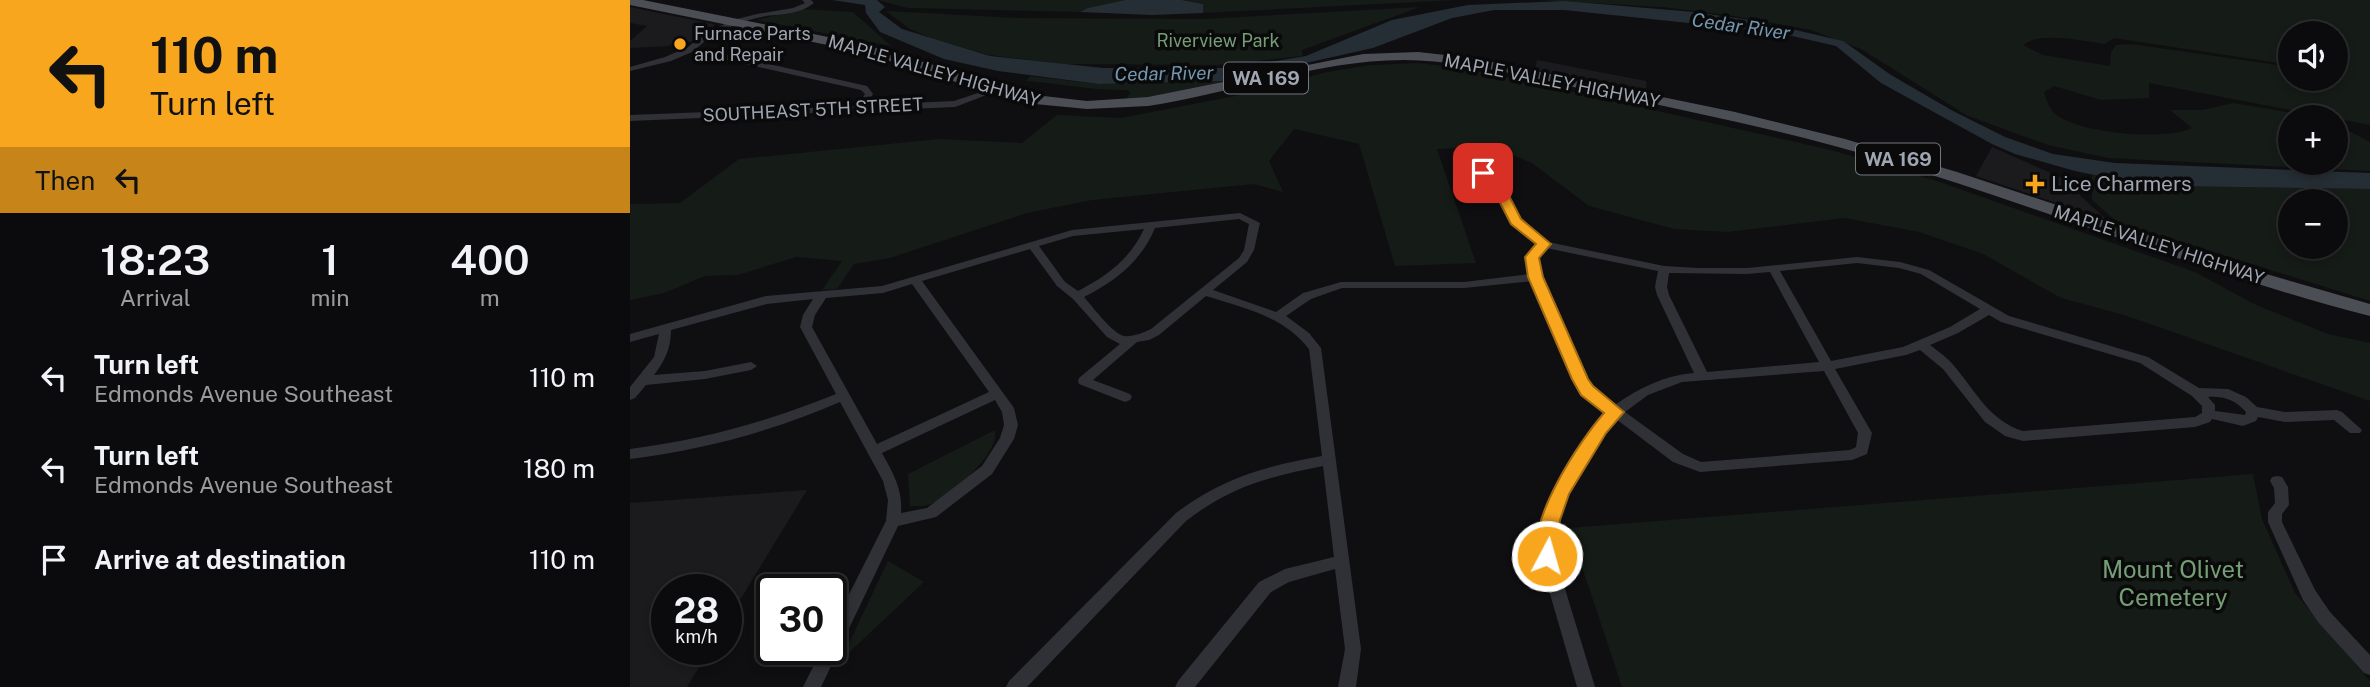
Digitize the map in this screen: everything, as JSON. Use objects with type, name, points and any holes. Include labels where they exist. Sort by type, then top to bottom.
[{"type":"main road","name":"MAPLE VALLEY HIGHWAY","points":[[630,1],[888,55],[993,90],[1056,103],[1122,105],[1188,96],[1313,66],[1367,58],[1410,55],[1466,61],[1800,133],[1887,156],[2337,302],[2370,310]]},
{"type":"main road","name":"MAPLE VALLEY HIGHWAY","points":[[2337,302],[2370,317]]},
{"type":"street","points":[[630,69],[668,59],[691,49],[707,34],[736,23],[769,13],[795,12],[810,3],[806,0]]},
{"type":"street","points":[[691,49],[864,88],[869,94],[862,106]]},
{"type":"street","name":"SOUTHEAST 5TH STREET","points":[[630,118],[955,104],[993,90]]},
{"type":"street","points":[[1483,173],[1498,185],[1516,221],[1544,244],[1664,269],[1723,272],[1857,260],[1900,265],[1924,272],[1987,310],[2021,325],[2144,360],[2197,393],[2208,405],[2210,414]]},
{"type":"street","points":[[630,338],[754,302],[862,293],[916,281],[1033,245],[1072,233],[1227,217],[1250,218],[1255,223],[1243,260],[1155,332],[1133,339],[1121,340],[1111,334],[1077,296],[1056,278],[1033,245]]},
{"type":"street","points":[[1077,296],[1107,281],[1132,261],[1151,225]]},
{"type":"street","points":[[1544,244],[1532,257],[1536,277],[1587,391],[1678,458],[1700,467],[1852,454],[1862,450],[1865,444],[1865,433],[1773,268]]},
{"type":"street","points":[[1664,269],[1661,287],[1663,295],[1702,375]]},
{"type":"street","points":[[1278,316],[1307,296],[1342,285],[1464,285],[1536,277]]},
{"type":"street","points":[[893,521],[931,513],[987,470],[1007,439],[1011,425],[1009,411],[916,281]]},
{"type":"street","points":[[1206,292],[1278,316],[1297,326],[1315,348],[1353,649],[1347,687]]},
{"type":"street","points":[[821,296],[809,315],[806,327],[890,481],[895,500],[893,521],[847,616]]},
{"type":"street","points":[[1586,687],[1547,556],[1550,520],[1560,493],[1600,429],[1615,412],[1643,392],[1681,378],[1827,366],[1880,358],[1921,345],[1954,330],[1987,310]]},
{"type":"street","points":[[630,395],[662,355],[666,344],[665,328]]},
{"type":"street","points":[[1125,397],[1084,382],[1133,339]]},
{"type":"street","points":[[1921,345],[1950,368],[1987,419],[1999,429],[2023,436],[2195,422],[2210,414]]},
{"type":"street","points":[[642,381],[705,375],[751,366]]},
{"type":"street","points":[[2197,393],[2222,391],[2235,395],[2253,411],[2285,417],[2337,415],[2355,430]]},
{"type":"street","points":[[874,451],[997,394]]},
{"type":"street","points":[[630,454],[670,450],[762,428],[843,396]]},
{"type":"street","points":[[2210,414],[2243,421],[2250,418],[2253,411]]},
{"type":"street","points":[[1015,687],[1181,517],[1205,498],[1261,472],[1329,460]]},
{"type":"street","points":[[2277,481],[2283,505],[2275,512],[2275,522],[2309,595],[2324,617],[2370,667]]},
{"type":"street","points":[[1184,687],[1265,587],[1284,576],[1343,562]]},
{"type":"street","points":[[813,687],[823,665]]},
{"type":"shaded area","points":[[630,7],[715,26],[691,42],[679,41],[668,46],[630,48],[630,41],[647,26],[630,23]]},
{"type":"shaded area","points":[[1537,60],[1646,81],[1647,94],[1535,70]]},
{"type":"shaded area","points":[[1992,147],[2060,177],[2107,220],[1976,176]]},
{"type":"shaded area","points":[[807,490],[742,597],[742,574],[651,574],[651,665],[700,665],[687,687],[630,687],[630,503]]},
{"type":"green space","points":[[878,0],[1125,0],[1080,12],[908,8]]},
{"type":"green space","points":[[1182,0],[1456,0],[1203,13],[1203,4]]},
{"type":"green space","points":[[1537,0],[2370,0],[2370,125],[2348,121],[2348,105],[2278,105],[2278,108],[2149,83],[2149,98],[2101,100],[2054,86],[2044,92],[2053,112],[2064,120],[2121,133],[2162,134],[2192,128],[2170,110],[2202,110],[2233,103],[2278,110],[2278,166],[2108,158],[2048,145],[1968,116],[1861,49],[1811,30],[1662,7]]},
{"type":"green space","name":"Riverview Park","points":[[1420,7],[1302,50],[1302,56],[1217,65],[1063,64],[989,55],[931,38],[910,29],[886,11],[1020,18],[1203,19]]},
{"type":"green space","points":[[801,9],[853,12],[891,46],[757,20]]},
{"type":"green space","points":[[1417,63],[1466,68],[1831,150],[1940,182],[2195,272],[2254,304],[2328,334],[2370,343],[2370,401],[2124,315],[2061,298],[1983,254],[1919,232],[1844,218],[1728,232],[1674,229],[1589,206],[1532,163],[1492,147],[1437,149],[1476,263],[1395,266],[1359,144],[1294,129],[1269,161],[1283,192],[1254,184],[1092,200],[1027,213],[890,258],[854,264],[837,289],[822,290],[842,261],[796,257],[738,275],[705,276],[664,293],[630,300],[630,204],[680,203],[739,159],[939,139],[1022,143],[1057,115],[1121,118],[1240,95],[1327,72],[1370,65]]},
{"type":"green space","points":[[1030,76],[1099,84],[1225,81],[1189,92],[1126,99],[1130,93],[1128,90],[1026,81]]},
{"type":"green space","points":[[2348,130],[2370,142],[2370,171],[2348,170]]},
{"type":"green space","points":[[2092,175],[2170,186],[2370,189],[2370,301],[2117,222],[2092,200]]},
{"type":"green space","points":[[995,430],[991,449],[965,480],[934,503],[910,506],[908,474]]},
{"type":"green space","name":"Mount Olivet Cemetery","points":[[2253,474],[2262,519],[2295,593],[2370,681],[2370,687],[1622,687],[1569,528]]},
{"type":"green space","points":[[888,561],[924,582],[847,654],[847,647]]},
{"type":"water","name":"Cedar River","points":[[832,0],[877,0],[885,7],[879,12],[902,29],[990,56],[1103,68],[1234,68],[1306,56],[1392,20],[1468,5],[1564,1],[1694,12],[1757,21],[1843,41],[1891,75],[1953,111],[2005,137],[2053,154],[2115,163],[2278,169],[2278,175],[2370,173],[2370,189],[2170,186],[2134,183],[2075,171],[2015,154],[1992,144],[1881,83],[1836,46],[1775,32],[1564,10],[1494,10],[1452,18],[1373,48],[1225,81],[1099,84],[998,71],[944,59],[880,32],[866,13],[865,5]]},
{"type":"water","points":[[1125,0],[1182,0],[1203,4],[1203,13],[1152,15],[1080,12]]},
{"type":"place","name":"Furnace Parts and Repair","points":[[680,44]]},
{"type":"place","name":"Lice Charmers","points":[[2035,184]]},
{"type":"route","points":[[1483,173],[1498,185],[1502,198],[1516,221],[1544,244],[1532,257],[1536,277],[1587,391],[1615,412],[1600,429],[1560,493],[1550,520],[1547,556]]}]
